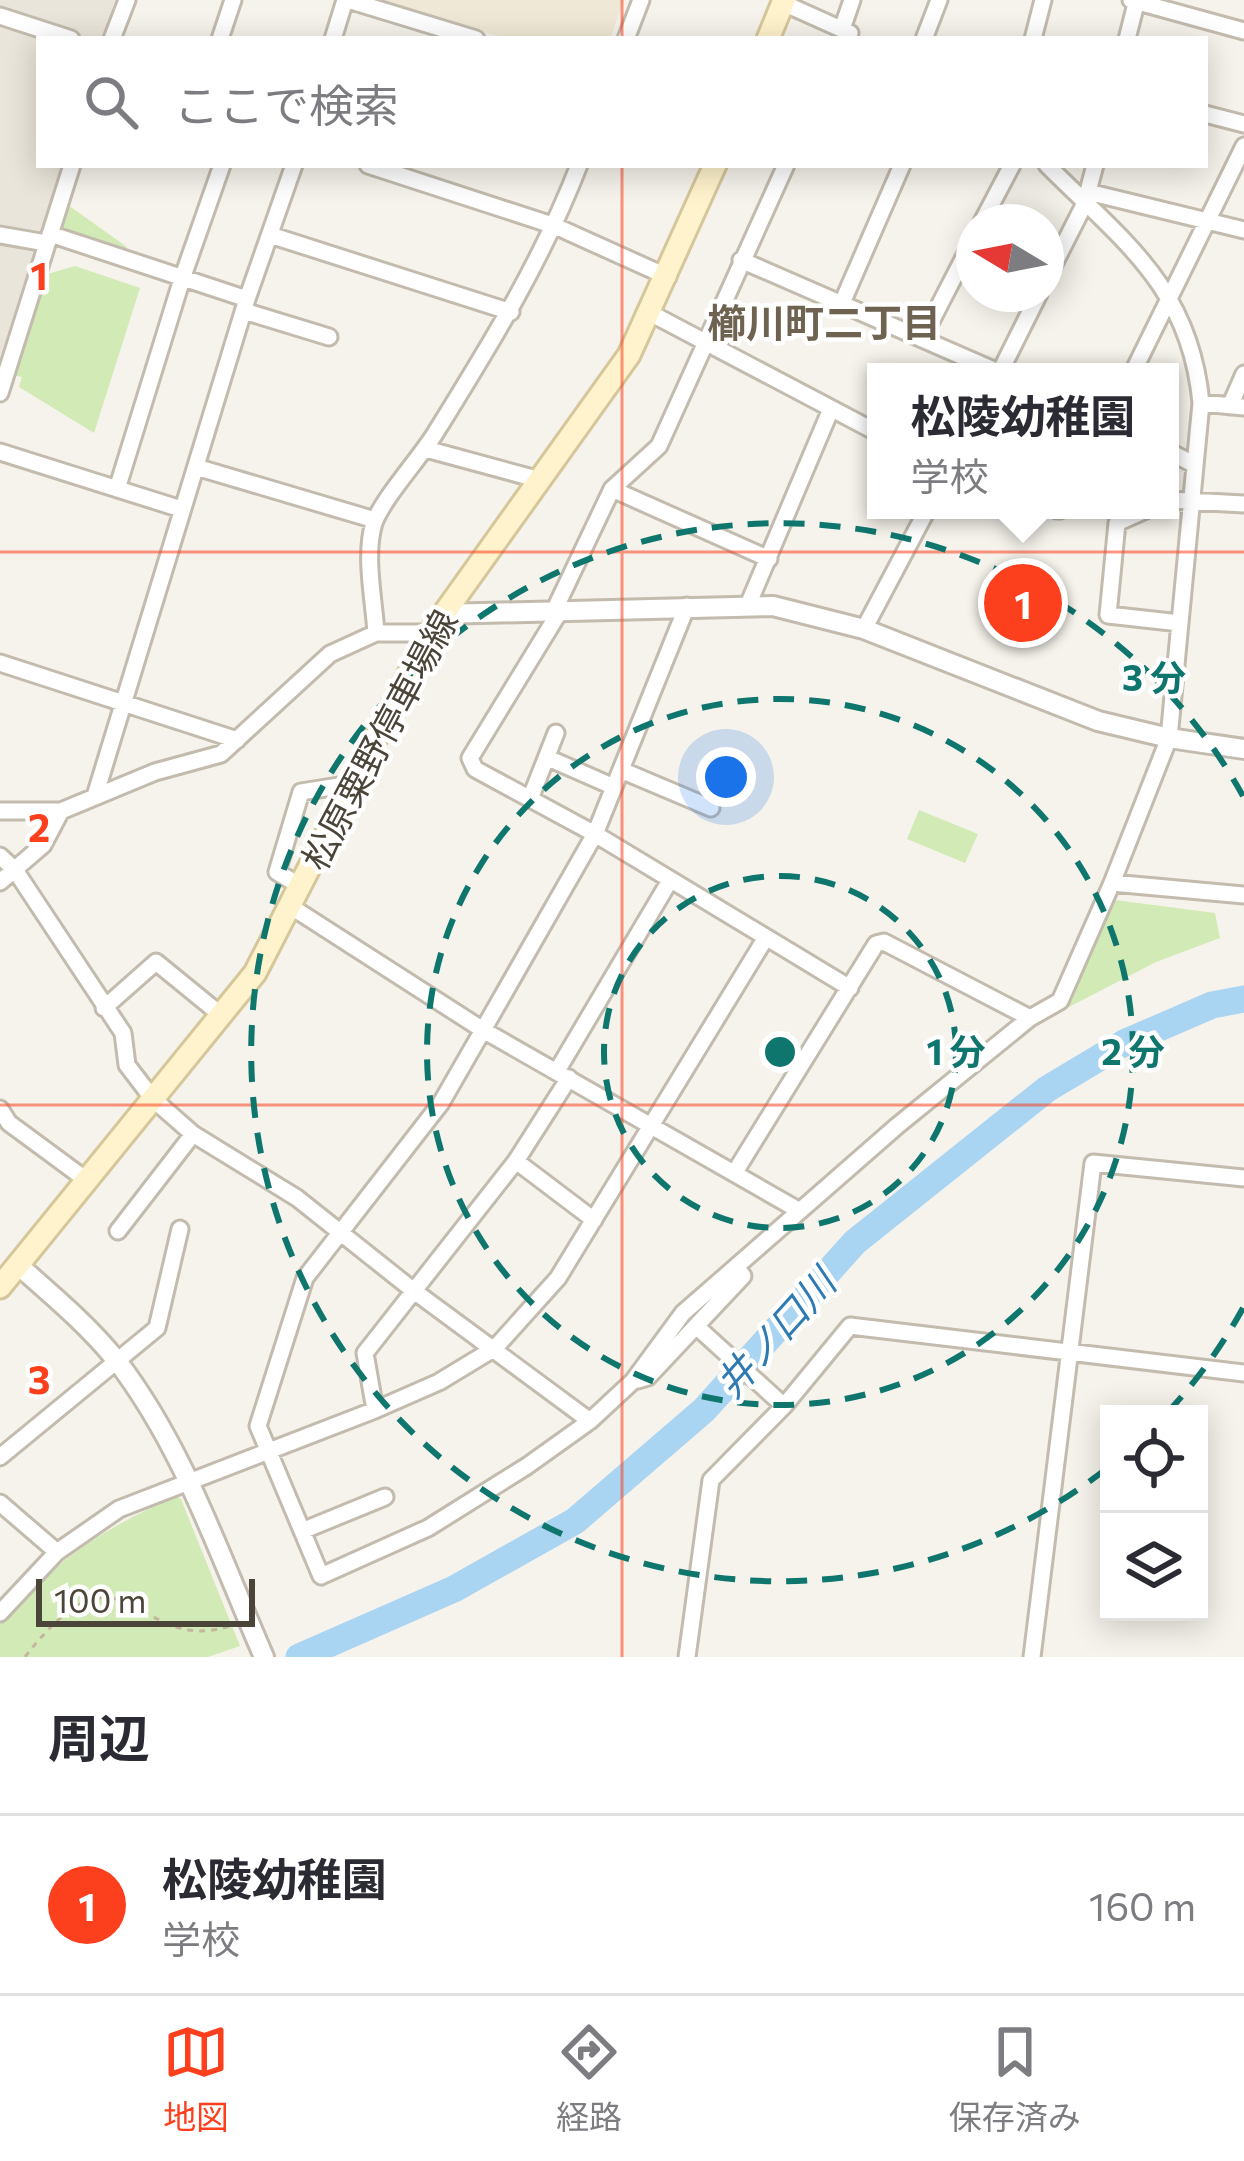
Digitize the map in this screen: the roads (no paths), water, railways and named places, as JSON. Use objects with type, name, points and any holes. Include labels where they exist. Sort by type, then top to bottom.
[{"type":"main road","points":[[769,36],[783,2]]},
{"type":"main road","name":"松原粟野停車場線","points":[[0,1287],[255,974],[436,624],[611,383],[668,277],[714,168]]},
{"type":"street","points":[[113,36],[127,0]]},
{"type":"street","points":[[221,36],[233,0]]},
{"type":"street","points":[[334,36],[347,0],[466,36]]},
{"type":"street","points":[[632,36],[640,0]]},
{"type":"street","points":[[783,2],[850,35],[852,0]]},
{"type":"street","points":[[925,36],[939,0]]},
{"type":"street","points":[[1034,36],[1043,0]]},
{"type":"street","points":[[1128,36],[1135,0],[1244,31]]},
{"type":"street","points":[[0,16],[62,36]]},
{"type":"street","points":[[1208,115],[1244,124]]},
{"type":"street","points":[[1137,363],[1244,146]]},
{"type":"street","points":[[0,393],[71,168]]},
{"type":"street","points":[[117,489],[221,168]]},
{"type":"street","points":[[94,796],[181,509],[293,168]]},
{"type":"street","points":[[377,168],[555,226],[668,277]]},
{"type":"street","points":[[376,633],[371,543],[375,520],[426,449],[511,312],[555,226],[578,168]]},
{"type":"street","points":[[785,168],[659,446],[612,489],[557,611],[470,758],[475,769],[595,834],[850,988]]},
{"type":"street","points":[[842,303],[901,168]]},
{"type":"street","points":[[991,204],[1010,168]]},
{"type":"street","points":[[687,606],[595,834],[442,1103],[305,1278],[258,1426],[321,1576],[428,1528],[590,1421],[634,1381],[682,1313],[897,1126],[1030,1018],[1060,1001],[1169,738],[1201,404],[1196,359],[1169,297],[1130,244],[1051,168]]},
{"type":"street","points":[[1064,243],[1094,168]]},
{"type":"street","points":[[1086,197],[1244,230]]},
{"type":"street","points":[[0,235],[48,239],[182,279],[329,337]]},
{"type":"street","points":[[270,235],[511,312]]},
{"type":"street","points":[[741,260],[978,363]]},
{"type":"street","points":[[922,339],[956,273]]},
{"type":"street","points":[[1004,363],[1030,312]]},
{"type":"street","points":[[650,313],[867,427]]},
{"type":"street","points":[[1201,404],[1237,406],[1244,374]]},
{"type":"street","points":[[748,605],[831,409]]},
{"type":"street","points":[[426,449],[540,480]]},
{"type":"street","points":[[0,452],[181,509]]},
{"type":"street","points":[[1179,457],[1195,465]]},
{"type":"street","points":[[196,467],[375,520]]},
{"type":"street","points":[[612,489],[769,559]]},
{"type":"street","points":[[1179,500],[1244,504]]},
{"type":"street","points":[[864,629],[922,519]]},
{"type":"street","points":[[1126,519],[1117,523],[1108,615],[1180,622]]},
{"type":"street","points":[[0,811],[61,812],[155,772],[221,754],[309,670],[330,654],[376,633],[557,611],[748,605],[824,616],[1098,722],[1244,749]]},
{"type":"street","points":[[0,663],[237,740]]},
{"type":"street","points":[[530,799],[556,733]]},
{"type":"street","points":[[548,758],[614,788]]},
{"type":"street","points":[[621,770],[711,808]]},
{"type":"street","points":[[351,784],[301,792],[278,872],[295,896],[483,1030],[800,1211]]},
{"type":"street","points":[[0,882],[43,845],[61,812]]},
{"type":"street","points":[[0,856],[15,870],[123,1033],[127,1065],[153,1099],[193,1134],[297,1198],[590,1421]]},
{"type":"street","points":[[376,1410],[365,1353],[516,1161],[669,882]]},
{"type":"street","points":[[1112,883],[1244,895]]},
{"type":"street","points":[[0,1613],[57,1552],[118,1509],[376,1410],[440,1382],[495,1348],[559,1278],[765,939]]},
{"type":"street","points":[[735,1172],[876,944],[884,942],[1030,1018]]},
{"type":"street","points":[[104,1008],[156,962],[221,1015]]},
{"type":"street","points":[[0,1109],[9,1123],[86,1179]]},
{"type":"street","points":[[118,1231],[193,1134]]},
{"type":"street","points":[[516,1161],[594,1220]]},
{"type":"street","points":[[1032,1657],[1093,1163],[1244,1178]]},
{"type":"street","points":[[0,1457],[157,1328],[180,1228]]},
{"type":"street","points":[[18,1264],[86,1326],[153,1416],[188,1480],[241,1626],[264,1657]]},
{"type":"street","points":[[634,1381],[647,1377],[699,1330],[743,1276],[736,1269]]},
{"type":"street","points":[[687,1657],[711,1480],[850,1326],[1244,1373]]},
{"type":"street","points":[[699,1330],[778,1401]]},
{"type":"street","points":[[302,1531],[385,1497]]},
{"type":"street","points":[[0,1503],[57,1552]]},
{"type":"waterway","name":"井ノ口川","points":[[299,1657],[454,1589],[575,1521],[704,1410],[855,1242],[1047,1089],[1124,1043],[1212,1005],[1244,999]]},
{"type":"place","name":"松陵幼稚園","points":[[1023,603]]},
{"type":"district","name":"櫛川町二丁目","points":[[824,321]]}]
